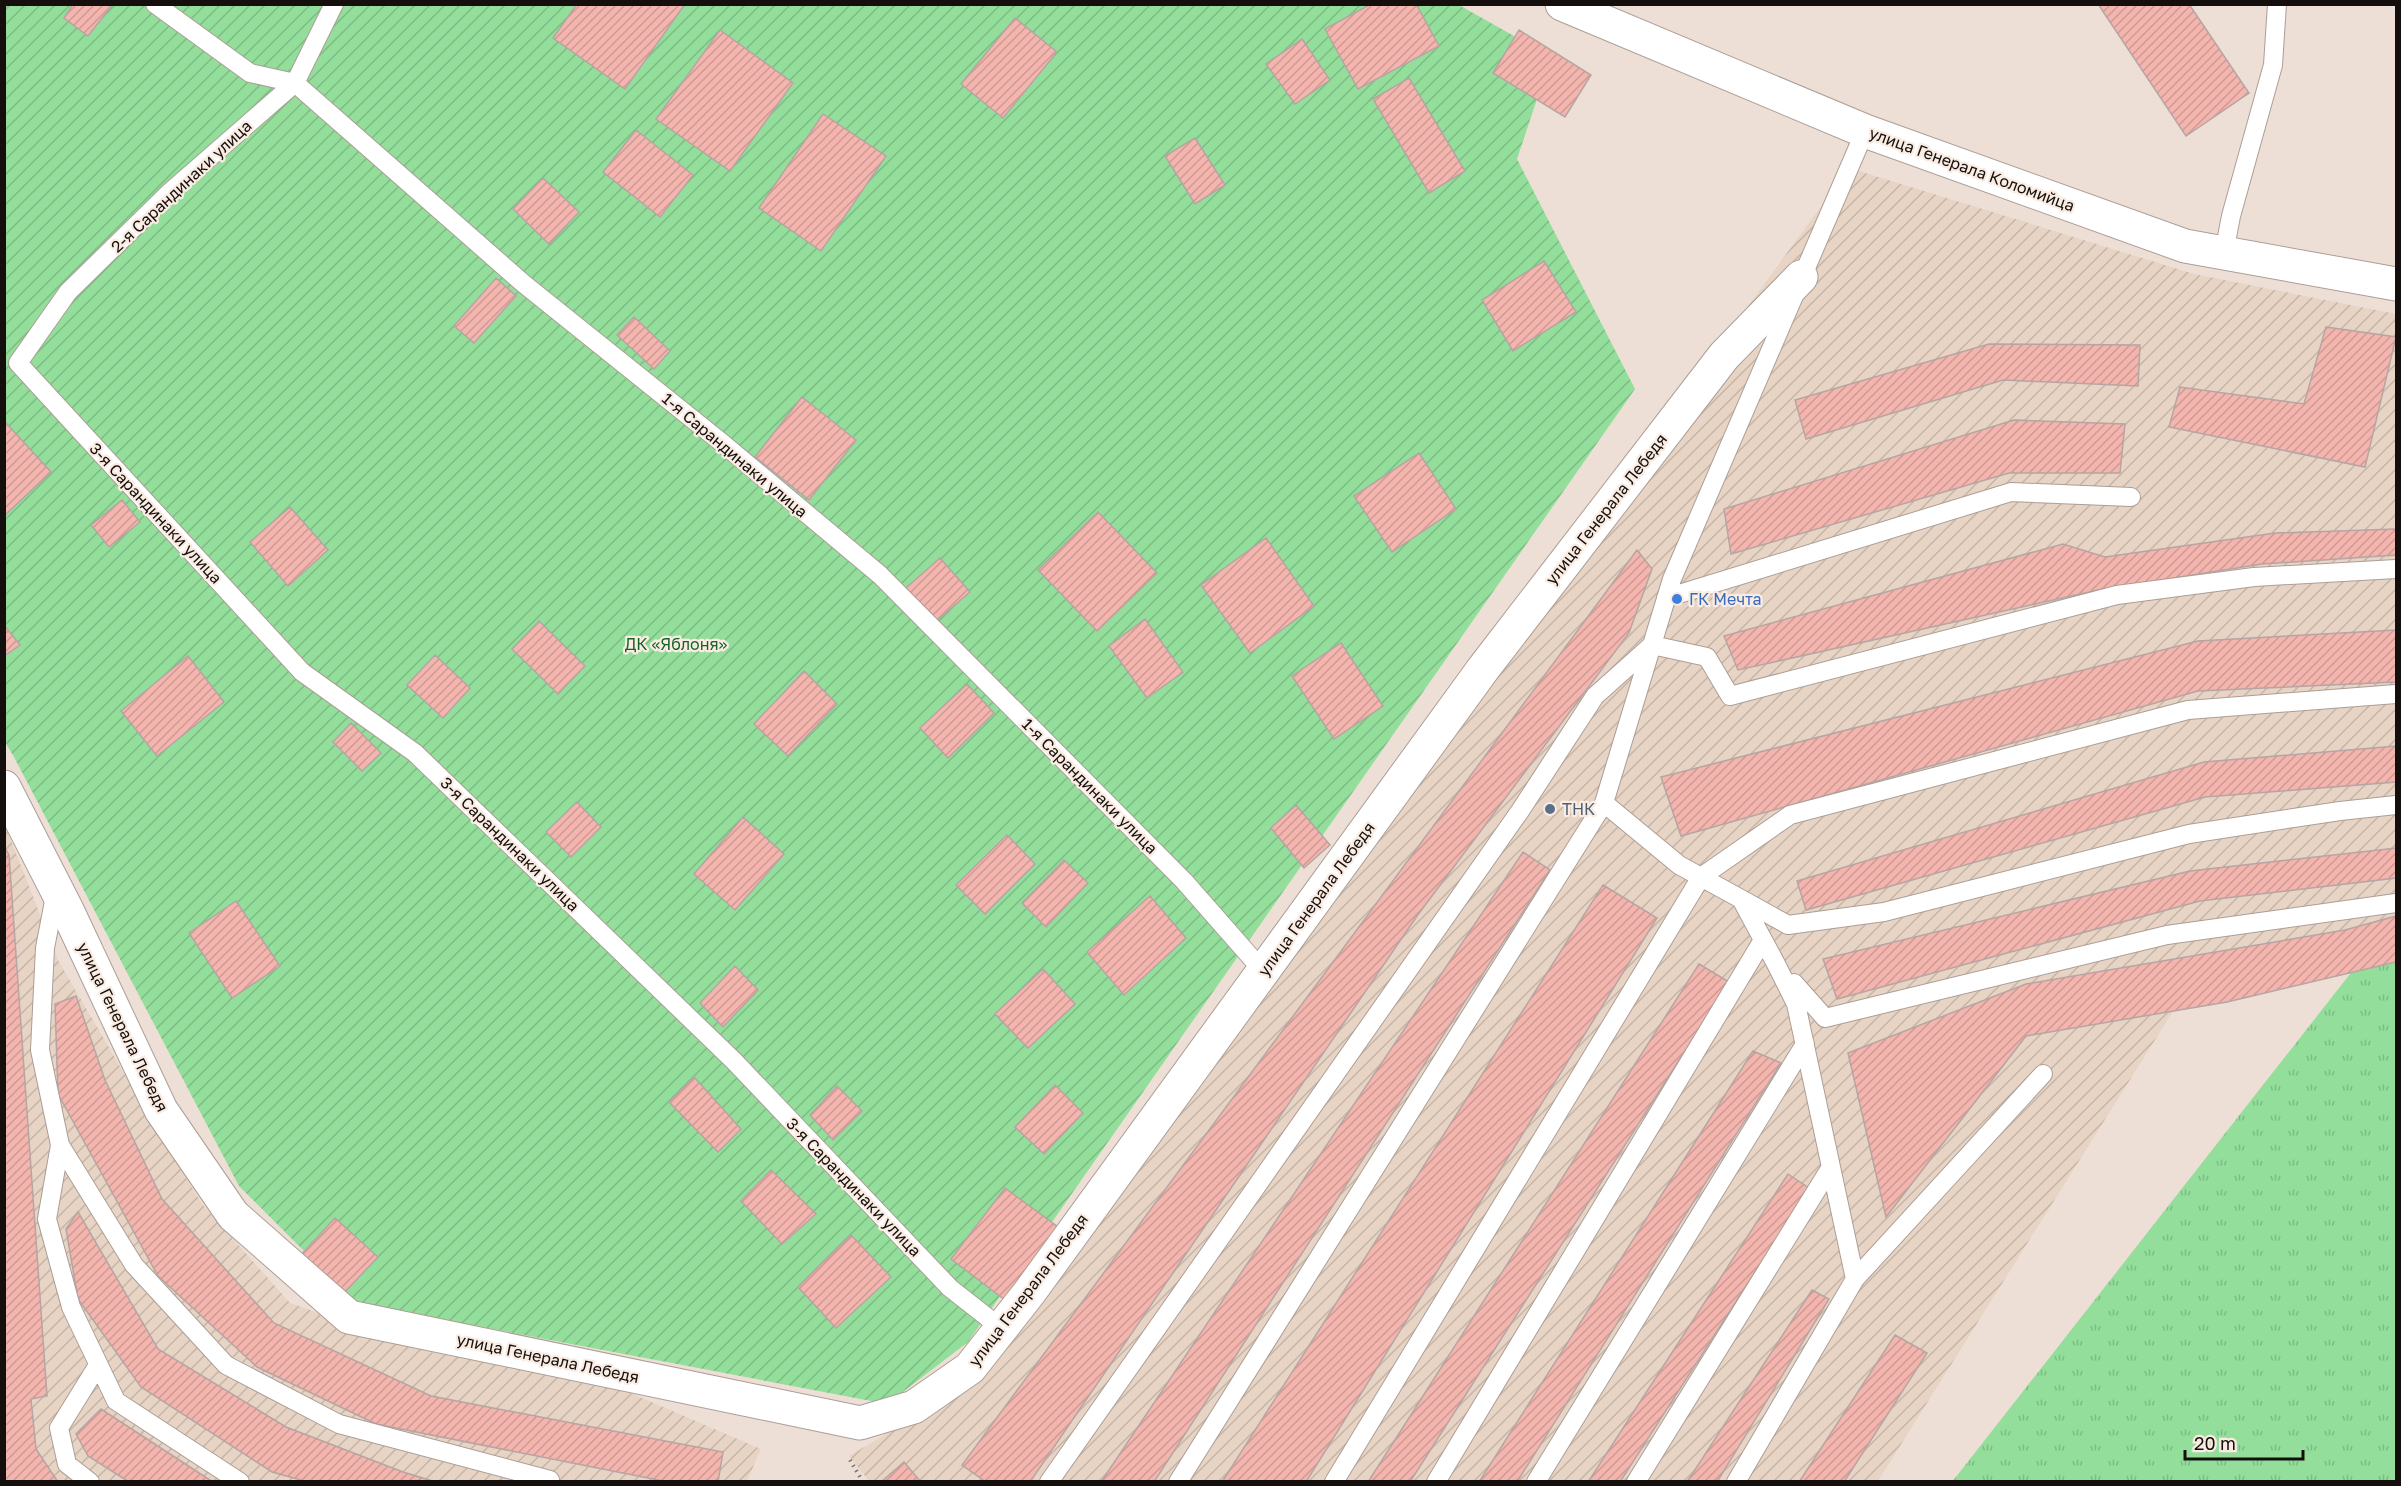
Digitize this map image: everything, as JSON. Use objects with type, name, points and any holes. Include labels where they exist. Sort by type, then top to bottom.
[{"type":"street","name":"улица Генерала Коломийца","points":[[1562,4],[1865,131],[2185,246],[2397,284]]},
{"type":"street","name":"улица Генерала Лебедя","points":[[4,787],[56,889],[162,1110],[232,1215],[349,1317],[860,1423],[914,1407],[970,1368],[1484,669],[1716,366],[1802,277]]},
{"type":"lane","name":"1-я Сарандинаки улица","points":[[155,4],[250,73],[296,83],[524,284],[721,442],[880,575],[1184,880],[1263,971]]},
{"type":"lane","name":"2-я Сарандинаки улица","points":[[18,363],[68,292],[170,192],[296,83],[334,4]]},
{"type":"lane","points":[[2224,253],[2231,216],[2273,65],[2277,4]]},
{"type":"lane","points":[[1178,1482],[1604,802],[1672,579],[1865,131]]},
{"type":"lane","name":"3-я Сарандинаки улица","points":[[18,363],[302,672],[415,753],[734,1061],[950,1288],[1001,1328]]},
{"type":"lane","points":[[1666,598],[2011,492],[2131,497]]},
{"type":"lane","points":[[1652,645],[1707,657],[1730,696],[2117,596],[2254,577],[2397,569]]},
{"type":"lane","points":[[1049,1482],[1520,811],[1595,696],[1652,645]]},
{"type":"lane","points":[[1334,1482],[1701,877],[1790,815],[2188,710],[2397,694]]},
{"type":"lane","points":[[1604,802],[1679,865],[1788,925],[1884,912],[2189,834],[2340,811],[2397,805]]},
{"type":"lane","points":[[56,889],[45,948],[40,1050],[60,1144],[134,1265],[226,1365],[339,1424],[550,1480]]},
{"type":"lane","points":[[1741,899],[1796,1004],[1855,1279]]},
{"type":"lane","points":[[1775,962],[1825,1018],[2167,935],[2397,903]]},
{"type":"lane","points":[[1436,1482],[1763,940]]},
{"type":"lane","points":[[1536,1482],[1805,1044]]},
{"type":"lane","points":[[1736,1482],[1855,1279],[2043,1074]]},
{"type":"lane","points":[[60,1144],[47,1219],[71,1307],[116,1401],[240,1482]]},
{"type":"lane","points":[[1636,1482],[1831,1167]]},
{"type":"lane","points":[[90,1482],[67,1464],[59,1428],[98,1365]]},
{"type":"shaded area","name":"ГК Мечта","points":[[1849,168],[2194,274],[2396,314],[2396,945],[2187,989],[1878,1481],[870,1482],[849,1456],[955,1393]]},
{"type":"shaded area","points":[[4,823],[58,960],[143,1106],[202,1204],[290,1303],[430,1352],[600,1380],[761,1449],[747,1481],[5,1481]]},
{"type":"green space","name":"ДК «Яблоня»","points":[[4,5],[1459,5],[1551,57],[1517,159],[1635,389],[968,1342],[887,1404],[356,1303],[239,1186],[5,742]]},
{"type":"green space","points":[[2368,951],[2396,951],[2396,1481],[1952,1482]]},
{"type":"building","points":[[73,4],[113,4],[88,36],[64,18]]},
{"type":"building","points":[[577,4],[685,4],[625,89],[553,38]]},
{"type":"building","points":[[1371,4],[1416,4],[1439,46],[1358,89],[1325,29]]},
{"type":"building","points":[[2098,4],[2189,4],[2249,93],[2186,136]]},
{"type":"building","points":[[1015,18],[1057,52],[1003,118],[961,84]]},
{"type":"building","points":[[720,30],[793,83],[730,171],[656,119]]},
{"type":"building","points":[[1519,30],[1591,75],[1565,117],[1493,73]]},
{"type":"building","points":[[1302,39],[1330,80],[1295,104],[1266,64]]},
{"type":"building","points":[[1409,78],[1465,171],[1429,193],[1373,99]]},
{"type":"building","points":[[823,114],[886,156],[821,251],[759,208]]},
{"type":"building","points":[[636,130],[693,175],[660,217],[603,172]]},
{"type":"building","points":[[1195,138],[1225,185],[1195,204],[1165,156]]},
{"type":"building","points":[[543,178],[579,212],[549,244],[513,209]]},
{"type":"building","points":[[1544,261],[1576,312],[1513,351],[1482,300]]},
{"type":"building","points":[[496,278],[516,296],[474,343],[454,326]]},
{"type":"building","points":[[634,317],[670,351],[654,369],[617,335]]},
{"type":"building","points":[[2326,327],[2396,337],[2365,467],[2169,427],[2180,387],[2304,404]]},
{"type":"building","points":[[1989,344],[2140,345],[2138,386],[2003,380],[1806,439],[1795,400]]},
{"type":"building","points":[[802,397],[856,440],[809,500],[755,457]]},
{"type":"building","points":[[2014,420],[2125,424],[2120,473],[2009,473],[1731,554],[1724,509]]},
{"type":"building","points":[[6,423],[51,472],[4,516],[4,425]]},
{"type":"building","points":[[1419,453],[1456,509],[1392,552],[1354,496]]},
{"type":"building","points":[[122,500],[140,522],[109,547],[91,525]]},
{"type":"building","points":[[290,507],[328,550],[288,586],[250,542]]},
{"type":"building","points":[[1098,512],[1157,573],[1097,631],[1038,570]]},
{"type":"building","points":[[2396,529],[2396,555],[2262,564],[2098,590],[1738,670],[1724,636],[2063,544],[2105,557],[2275,533]]},
{"type":"building","points":[[1266,538],[1314,606],[1250,653],[1201,585]]},
{"type":"building","points":[[1637,550],[1652,569],[1629,633],[1417,916],[1030,1482],[986,1482],[962,1465]]},
{"type":"building","points":[[940,558],[970,592],[935,622],[906,588]]},
{"type":"building","points":[[1145,619],[1183,672],[1147,698],[1109,646]]},
{"type":"building","points":[[539,621],[585,666],[558,694],[512,649]]},
{"type":"building","points":[[4,625],[20,645],[4,656]]},
{"type":"building","points":[[2396,630],[2396,682],[2198,691],[1681,836],[1661,777],[2198,641]]},
{"type":"building","points":[[1341,643],[1383,706],[1334,739],[1292,676]]},
{"type":"building","points":[[435,655],[470,688],[443,718],[407,685]]},
{"type":"building","points":[[188,656],[224,702],[157,756],[121,711]]},
{"type":"building","points":[[804,671],[837,704],[788,756],[754,724]]},
{"type":"building","points":[[967,684],[994,713],[948,758],[920,728]]},
{"type":"building","points":[[351,723],[381,753],[362,771],[333,742]]},
{"type":"building","points":[[2396,746],[2396,782],[2205,797],[1806,910],[1797,881],[2204,762]]},
{"type":"building","points":[[577,802],[601,827],[571,857],[546,832]]},
{"type":"building","points":[[1296,805],[1330,845],[1304,868],[1271,828]]},
{"type":"building","points":[[743,817],[784,854],[735,910],[694,874]]},
{"type":"building","points":[[1007,835],[1035,864],[985,914],[956,885]]},
{"type":"building","points":[[4,846],[9,855],[47,1396],[31,1399],[36,1449],[58,1482],[4,1482]]},
{"type":"building","points":[[2396,848],[2396,878],[2200,901],[1837,999],[1823,959],[2190,871]]},
{"type":"building","points":[[1523,852],[1550,870],[1154,1482],[1101,1482]]},
{"type":"building","points":[[1064,860],[1088,883],[1046,927],[1022,903]]},
{"type":"building","points":[[1603,885],[1657,918],[1306,1482],[1222,1482]]},
{"type":"building","points":[[1150,896],[1186,938],[1124,995],[1087,952]]},
{"type":"building","points":[[236,901],[280,966],[232,998],[189,933]]},
{"type":"building","points":[[2396,916],[2396,962],[2227,1002],[2026,1036],[1886,1217],[1848,1053],[2026,984],[2345,930]]},
{"type":"building","points":[[1699,964],[1729,982],[1410,1482],[1368,1482]]},
{"type":"building","points":[[735,966],[758,990],[723,1027],[700,1003]]},
{"type":"building","points":[[1043,969],[1075,1004],[1028,1048],[995,1014]]},
{"type":"building","points":[[76,996],[105,1080],[162,1199],[274,1323],[431,1396],[723,1452],[718,1482],[668,1482],[376,1424],[257,1367],[158,1276],[58,1094],[55,1004]]},
{"type":"building","points":[[1753,1051],[1781,1063],[1517,1482],[1479,1482]]},
{"type":"building","points":[[694,1077],[741,1129],[718,1152],[669,1102]]},
{"type":"building","points":[[1055,1085],[1083,1113],[1044,1154],[1015,1127]]},
{"type":"building","points":[[837,1086],[862,1111],[833,1140],[810,1115]]},
{"type":"building","points":[[771,1170],[816,1214],[782,1244],[741,1201]]},
{"type":"building","points":[[1788,1174],[1809,1188],[1620,1482],[1588,1482]]},
{"type":"building","points":[[1005,1188],[1058,1227],[1005,1300],[951,1259]]},
{"type":"building","points":[[78,1212],[158,1349],[286,1427],[403,1472],[436,1482],[308,1482],[272,1472],[141,1387],[78,1299],[66,1229]]},
{"type":"building","points":[[335,1218],[378,1257],[341,1296],[299,1257]]},
{"type":"building","points":[[851,1235],[891,1277],[836,1328],[798,1287]]},
{"type":"building","points":[[1812,1290],[1829,1299],[1717,1482],[1687,1482]]},
{"type":"building","points":[[1895,1335],[1927,1353],[1844,1482],[1799,1482]]},
{"type":"building","points":[[101,1409],[213,1482],[129,1482],[88,1456],[76,1434]]},
{"type":"building","points":[[904,1462],[921,1482],[881,1482]]},
{"type":"place","name":"ГК Мечта","points":[[1677,599]]},
{"type":"place","name":"ТНК","points":[[1550,809]]}]
